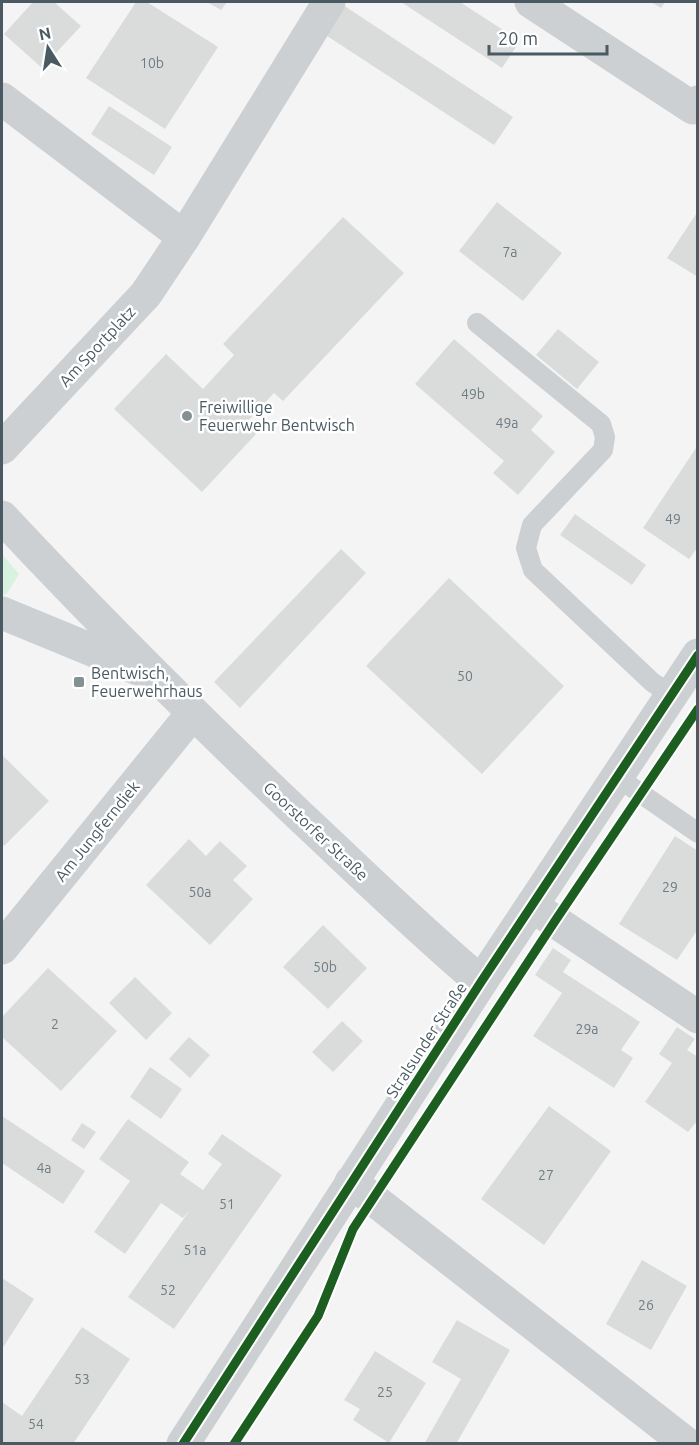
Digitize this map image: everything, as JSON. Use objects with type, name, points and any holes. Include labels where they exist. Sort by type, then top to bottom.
[{"type":"street","name":"Am Sportplatz","points":[[2,448],[146,294],[184,237],[329,2]]},
{"type":"street","points":[[537,3],[693,108],[698,102]]},
{"type":"street","points":[[2,99],[184,237]]},
{"type":"street","name":"Goorstorfer Straße","points":[[2,517],[76,597],[192,714],[410,920],[481,982]]},
{"type":"street","name":"Goorstorfer Straße","points":[[2,613],[87,646],[154,676]]},
{"type":"street","name":"Stralsunder Straße","points":[[183,1443],[481,982],[698,655]]},
{"type":"street","name":"Am Jungferndiek","points":[[2,948],[192,714]]},
{"type":"street","points":[[532,906],[698,1017]]},
{"type":"street","points":[[351,1182],[687,1443]]},
{"type":"lane","points":[[477,322],[601,424],[605,437],[603,450],[532,525],[526,548],[533,570],[652,682],[671,695]]},
{"type":"lane","points":[[617,777],[698,833]]},
{"type":"green space","points":[[2,554],[19,574],[6,595],[2,593]]},
{"type":"building","points":[[33,2],[54,2],[81,26],[42,68],[4,34]]},
{"type":"building","points":[[136,2],[147,2],[218,47],[165,129],[86,78]]},
{"type":"building","points":[[207,2],[227,2],[221,10]]},
{"type":"building","points":[[401,2],[460,2],[520,41],[502,68]]},
{"type":"building","points":[[651,2],[665,2],[661,8]]},
{"type":"building","points":[[343,5],[513,117],[494,145],[324,34]]},
{"type":"building","points":[[109,106],[172,147],[154,175],[91,134]]},
{"type":"building","points":[[497,202],[562,253],[523,301],[459,251]]},
{"type":"building","points":[[698,211],[698,277],[667,258]]},
{"type":"building","points":[[343,217],[404,273],[283,401],[274,393],[245,424],[256,434],[202,492],[114,409],[166,354],[203,389],[234,355],[223,344]]},
{"type":"building","points":[[558,329],[599,362],[577,389],[536,355]]},
{"type":"building","points":[[454,339],[543,416],[531,430],[555,452],[518,495],[493,473],[504,461],[415,384]]},
{"type":"building","points":[[698,445],[698,547],[689,559],[643,528]]},
{"type":"building","points":[[575,514],[646,565],[632,585],[560,535]]},
{"type":"building","points":[[341,549],[366,573],[240,708],[214,682]]},
{"type":"building","points":[[449,578],[564,686],[482,774],[366,666]]},
{"type":"building","points":[[2,755],[49,801],[4,846],[2,843]]},
{"type":"building","points":[[675,836],[698,851],[698,929],[677,960],[619,924]]},
{"type":"building","points":[[189,839],[206,856],[220,841],[247,866],[233,880],[253,899],[210,945],[146,885]]},
{"type":"building","points":[[323,925],[367,968],[328,1009],[283,967]]},
{"type":"building","points":[[553,948],[571,960],[563,972],[640,1022],[621,1050],[633,1058],[614,1088],[533,1036],[562,993],[535,975]]},
{"type":"building","points":[[48,968],[117,1031],[61,1091],[2,1037],[2,1017]]},
{"type":"building","points":[[135,977],[172,1013],[146,1040],[109,1003]]},
{"type":"building","points":[[342,1021],[363,1041],[333,1072],[312,1052]]},
{"type":"building","points":[[677,1027],[695,1039],[687,1050],[698,1057],[698,1120],[688,1132],[645,1102],[672,1063],[659,1054]]},
{"type":"building","points":[[189,1037],[210,1055],[190,1078],[169,1059]]},
{"type":"building","points":[[150,1067],[182,1089],[161,1119],[130,1097]]},
{"type":"building","points":[[549,1106],[611,1151],[544,1245],[481,1199]]},
{"type":"building","points":[[2,1116],[85,1171],[63,1204],[2,1163]]},
{"type":"building","points":[[128,1119],[189,1162],[180,1174],[203,1190],[222,1164],[208,1154],[222,1134],[282,1175],[174,1329],[128,1297],[190,1210],[183,1218],[161,1203],[125,1254],[94,1232],[130,1181],[99,1159]]},
{"type":"building","points":[[82,1123],[96,1132],[84,1149],[71,1140]]},
{"type":"building","points":[[642,1260],[687,1286],[651,1350],[606,1324]]},
{"type":"building","points":[[2,1278],[34,1299],[2,1349]]},
{"type":"building","points":[[457,1320],[510,1350],[456,1444],[424,1444],[461,1379],[432,1362]]},
{"type":"building","points":[[82,1327],[130,1359],[73,1444],[2,1444],[2,1402],[22,1416]]},
{"type":"building","points":[[375,1351],[426,1383],[389,1443],[353,1420],[360,1409],[344,1400]]},
{"type":"cycle path","points":[[183,1444],[481,982],[698,655]]},
{"type":"cycle path","points":[[234,1444],[318,1316],[353,1229],[555,921],[698,709]]},
{"type":"place","name":"Freiwillige Feuerwehr Bentwisch","points":[[187,416]]},
{"type":"place","name":"Bentwisch, Feuerwehrhaus","points":[[79,682]]}]
